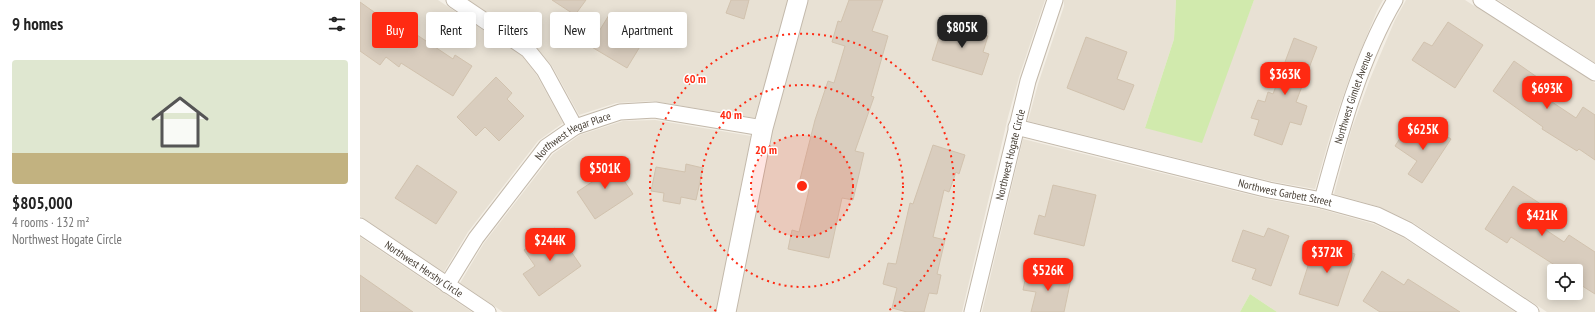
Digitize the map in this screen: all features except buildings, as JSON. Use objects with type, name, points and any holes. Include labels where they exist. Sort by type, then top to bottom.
[{"type":"street","points":[[454,0],[528,50],[544,70],[575,127]]},
{"type":"street","points":[[726,312],[763,128],[798,0]]},
{"type":"street","name":"Northwest Hogate Circle","points":[[972,312],[1028,80],[1055,0]]},
{"type":"street","name":"Northwest Gimlet Avenue","points":[[1322,200],[1342,128],[1361,75],[1386,15],[1394,0]]},
{"type":"street","points":[[1481,0],[1595,73]]},
{"type":"street","name":"Northwest Hegar Place","points":[[447,285],[476,238],[546,147],[575,127],[620,112],[655,110],[763,128]]},
{"type":"street","name":"Northwest Garbett Street","points":[[1016,128],[1269,190],[1322,200],[1377,215],[1408,230],[1531,312]]},
{"type":"street","name":"Northwest Hershy Circle","points":[[360,226],[488,312]]},
{"type":"shaded area","points":[[360,0],[438,0],[456,12],[426,12],[426,48],[476,48],[476,25],[484,31],[484,48],[510,48],[522,56],[536,74],[563,123],[538,141],[468,232],[444,272],[360,216]]},
{"type":"shaded area","points":[[469,0],[788,0],[755,118],[653,101],[616,103],[579,115],[552,66],[537,48],[542,48],[542,12],[487,12]]},
{"type":"shaded area","points":[[808,0],[1045,0],[1019,77],[1008,117],[962,312],[736,312],[772,131]]},
{"type":"shaded area","points":[[1064,0],[1176,0],[1174,39],[1145,128],[1234,52],[1254,0],[1383,0],[1352,71],[1333,125],[1315,189],[1270,181],[1028,121],[1038,84],[1064,6]]},
{"type":"shaded area","points":[[1406,0],[1465,0],[1595,83],[1595,312],[1547,312],[1412,222],[1380,207],[1334,194],[1351,131],[1370,79],[1395,20]]},
{"type":"shaded area","points":[[1498,0],[1595,0],[1595,63]]},
{"type":"shaded area","points":[[655,120],[751,136],[716,312],[503,312],[460,283],[484,243],[553,154],[580,135],[623,121]]},
{"type":"shaded area","points":[[1023,139],[1267,199],[1320,209],[1374,224],[1404,238],[1515,312],[1277,312],[1250,294],[1240,312],[982,312]]},
{"type":"shaded area","points":[[360,237],[472,312],[360,312]]},
{"type":"green space","points":[[1176,0],[1254,0],[1202,143],[1145,128],[1174,39]]},
{"type":"green space","points":[[1250,294],[1277,312],[1240,312]]}]
